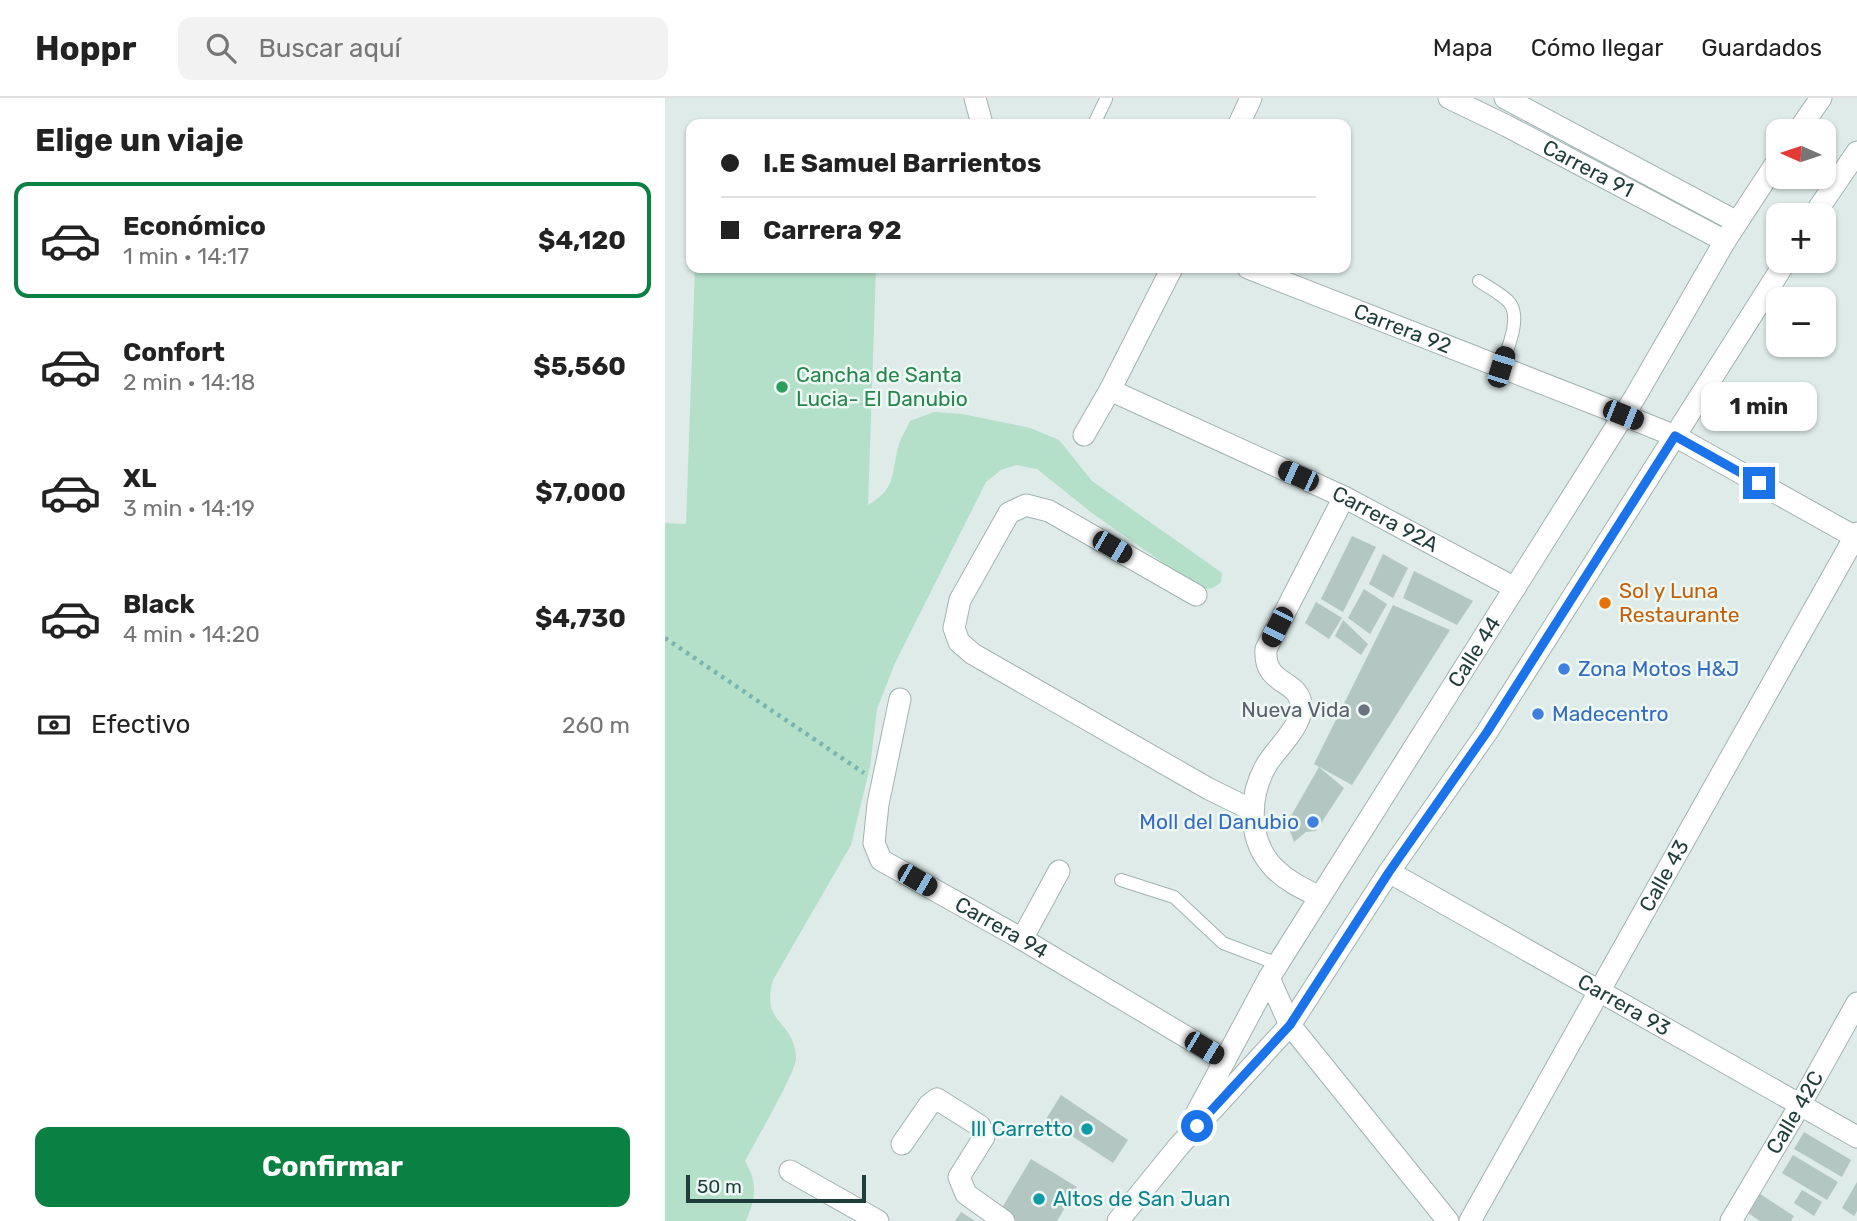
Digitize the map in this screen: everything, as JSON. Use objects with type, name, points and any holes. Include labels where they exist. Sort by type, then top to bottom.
[{"type":"street","points":[[975,98],[981,119]]},
{"type":"street","points":[[1241,119],[1251,98]]},
{"type":"street","name":"Carrera 91","points":[[1449,98],[1725,241]]},
{"type":"street","points":[[1806,119],[1821,98]]},
{"type":"street","points":[[1507,126],[1515,100]]},
{"type":"street","name":"Carrera 91","points":[[1515,100],[1737,222]]},
{"type":"street","points":[[1822,203],[1857,152]]},
{"type":"street","name":"Calle 44","points":[[1179,1146],[1274,971],[1623,415],[1725,241],[1766,178]]},
{"type":"street","points":[[1084,435],[1110,390],[1168,273]]},
{"type":"street","name":"Carrera 92","points":[[1261,273],[1675,436],[1856,536]]},
{"type":"street","name":"Calle 44","points":[[1118,1221],[1179,1146],[1290,1025],[1389,872],[1487,732],[1778,273]]},
{"type":"street","name":"Carrera 92A","points":[[1110,390],[1343,496],[1515,587]]},
{"type":"street","points":[[1320,897],[1286,879],[1270,863],[1257,838],[1252,810],[1266,765],[1301,712],[1296,691],[1273,675],[1267,667],[1266,649],[1343,496]]},
{"type":"street","points":[[1196,595],[1049,511],[1026,505],[1009,513],[960,600],[954,628],[959,642],[973,654],[1209,789],[1252,810]]},
{"type":"street","name":"Calle 43","points":[[1470,1221],[1856,536]]},
{"type":"street","name":"Carrera 94","points":[[900,699],[881,785],[874,843],[881,860],[1022,939],[1225,1060]]},
{"type":"street","points":[[1022,939],[1059,871]]},
{"type":"street","name":"Carrera 93","points":[[1389,872],[1857,1137]]},
{"type":"street","points":[[1274,971],[1290,1025],[1448,1221]]},
{"type":"street","name":"Calle 42C","points":[[1731,1221],[1857,1003]]},
{"type":"street","points":[[902,1144],[929,1105],[937,1099],[980,1126],[984,1138],[959,1177],[965,1194],[1004,1221]]},
{"type":"street","points":[[790,1171],[878,1221]]},
{"type":"lane","points":[[1097,119],[1107,99]]},
{"type":"lane","points":[[1479,281],[1508,301],[1514,310],[1501,367]]},
{"type":"lane","points":[[1121,880],[1174,897],[1223,943],[1274,971]]},
{"type":"path","points":[[665,638],[881,785]]},
{"type":"green space","points":[[695,273],[876,273],[868,505],[884,493],[891,481],[899,445],[910,421],[934,412],[962,414],[1030,428],[1059,440],[1092,481],[1222,573],[1221,582],[1216,586],[1209,589],[1199,588],[1092,513],[1037,469],[1016,465],[1001,470],[986,482],[895,663],[877,709],[870,767],[851,845],[773,980],[771,1006],[790,1036],[796,1058],[782,1092],[745,1161],[754,1184],[752,1205],[746,1221],[665,1221],[665,523],[686,524]]},
{"type":"building","points":[[1352,536],[1376,547],[1343,612],[1321,599]]},
{"type":"building","points":[[1383,554],[1408,568],[1393,598],[1369,584]]},
{"type":"building","points":[[1414,571],[1473,601],[1457,625],[1403,598]]},
{"type":"building","points":[[1364,589],[1387,604],[1370,634],[1348,618]]},
{"type":"building","points":[[1316,602],[1342,618],[1329,639],[1305,623]]},
{"type":"building","points":[[1393,605],[1450,630],[1352,785],[1314,764]]},
{"type":"building","points":[[1343,620],[1368,644],[1361,655],[1335,636]]},
{"type":"building","points":[[1319,767],[1344,788],[1316,831],[1306,832],[1294,842],[1287,823]]},
{"type":"building","name":"Ill Carretto","points":[[1061,1095],[1128,1140],[1113,1163],[1046,1119]]},
{"type":"building","points":[[1804,1132],[1851,1160],[1842,1177],[1794,1149]]},
{"type":"building","points":[[1793,1155],[1838,1182],[1827,1200],[1782,1173]]},
{"type":"building","name":"Altos de San Juan","points":[[1031,1159],[1077,1187],[1057,1221],[1016,1221],[1000,1211]]},
{"type":"building","points":[[1857,1182],[1857,1211],[1854,1216],[1842,1208]]},
{"type":"building","points":[[1802,1190],[1822,1202],[1814,1216],[1794,1203]]},
{"type":"building","points":[[1760,1194],[1794,1216],[1791,1221],[1760,1221],[1748,1213]]},
{"type":"building","points":[[961,1212],[975,1221],[955,1221]]},
{"type":"place","name":"Cancha de Santa Lucia- El Danubio","points":[[782,387]]},
{"type":"place","name":"Sol y Luna Restaurante","points":[[1605,603]]},
{"type":"place","name":"Zona Motos H&J","points":[[1564,669]]},
{"type":"place","name":"Nueva Vida","points":[[1364,710]]},
{"type":"place","name":"Madecentro","points":[[1538,714]]},
{"type":"place","name":"Moll del Danubio","points":[[1313,822]]},
{"type":"place","name":"Ill Carretto","points":[[1087,1129]]},
{"type":"place","name":"Altos de San Juan","points":[[1039,1199]]},
{"type":"route","points":[[1197,1126],[1290,1025],[1389,872],[1487,732],[1675,436],[1759,483]]}]
